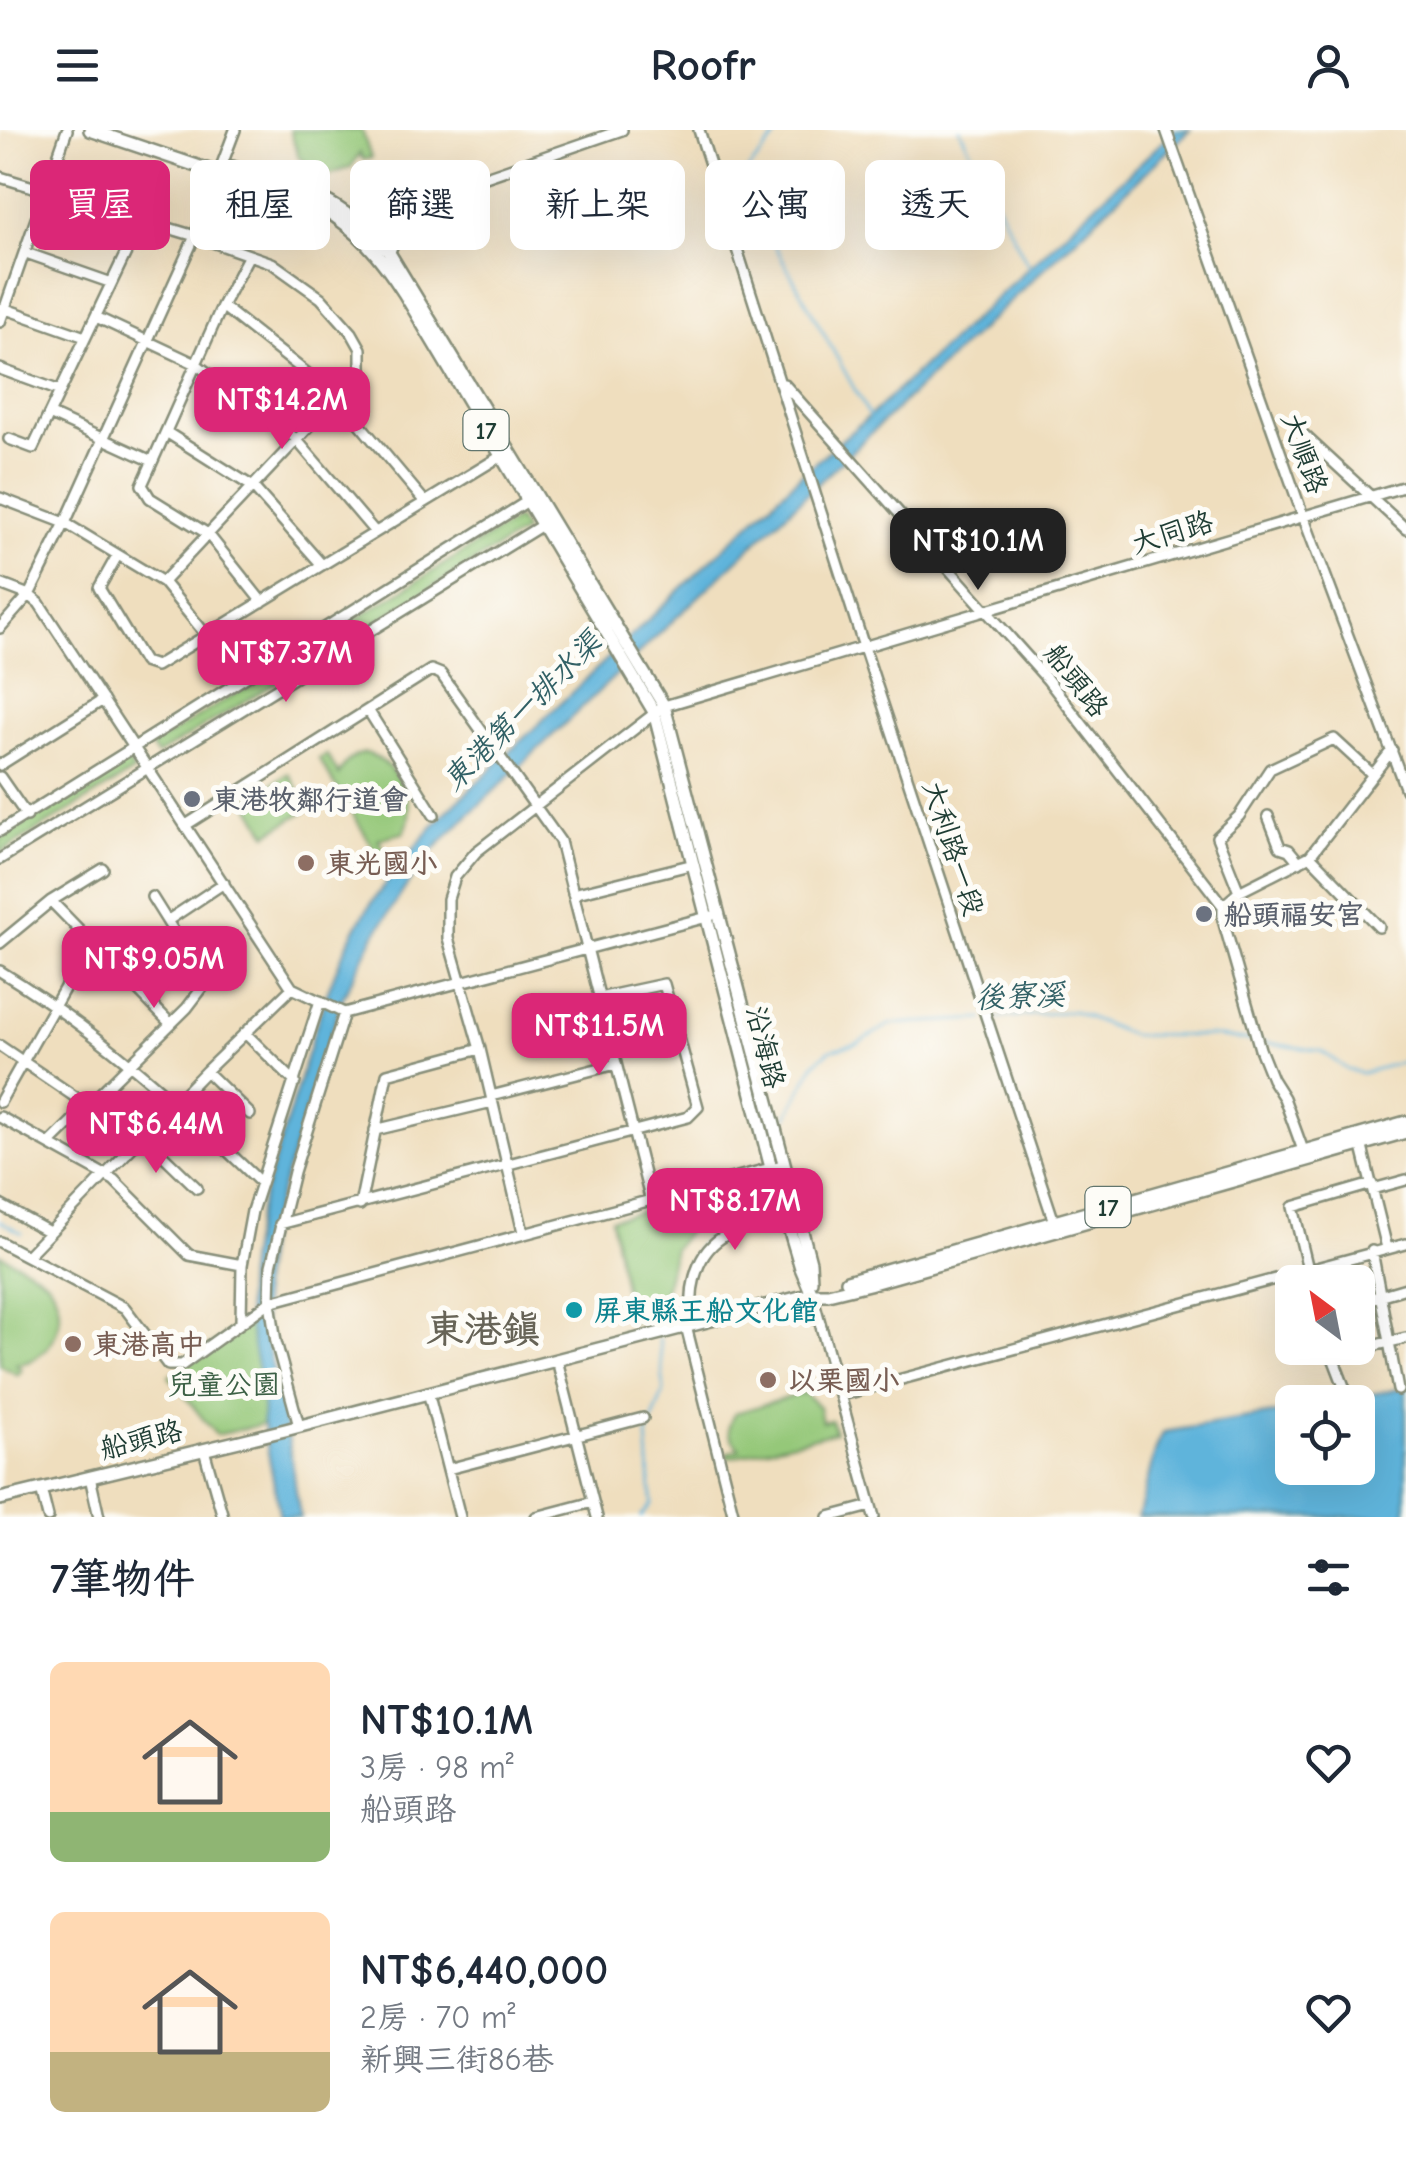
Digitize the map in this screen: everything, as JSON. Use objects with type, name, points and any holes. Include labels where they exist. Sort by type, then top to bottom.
[{"type":"main road","name":"17","points":[[90,130],[196,160]]},
{"type":"main road","name":"17","points":[[114,130],[161,149]]},
{"type":"main road","name":"17","points":[[375,250],[501,456],[532,498]]},
{"type":"main road","name":"17","points":[[386,250],[546,522]]},
{"type":"main road","name":"沿海路","points":[[546,522],[659,709],[776,1166],[810,1262],[812,1294]]},
{"type":"main road","name":"沿海路","points":[[659,709],[694,864],[713,915],[769,1112],[780,1199],[812,1294]]},
{"type":"main road","name":"17","points":[[812,1294],[825,1286],[1360,1140],[1406,1122]]},
{"type":"main road","name":"17","points":[[1360,1140],[1406,1132]]},
{"type":"main road","points":[[299,1426],[812,1294]]},
{"type":"main road","name":"船頭路","points":[[0,1498],[299,1426]]},
{"type":"street","points":[[57,160],[67,130]]},
{"type":"street","points":[[224,160],[235,130]]},
{"type":"street","points":[[490,176],[622,130]]},
{"type":"street","name":"大利路一段","points":[[699,130],[864,648],[1055,1226]]},
{"type":"street","name":"大順路","points":[[1166,130],[1303,516],[1406,790]]},
{"type":"street","points":[[0,177],[30,187]]},
{"type":"street","points":[[0,322],[2,308],[30,242]]},
{"type":"street","points":[[0,628],[30,594],[65,524],[190,247]]},
{"type":"street","points":[[8,438],[33,448],[126,250]]},
{"type":"street","points":[[163,582],[361,368],[360,349],[352,333],[321,298],[272,263],[235,250]]},
{"type":"street","points":[[390,254],[392,250]]},
{"type":"street","points":[[26,254],[109,282]]},
{"type":"street","points":[[249,255],[142,485],[150,498],[208,534],[262,602]]},
{"type":"street","points":[[222,306],[337,397],[425,502]]},
{"type":"street","points":[[2,308],[85,336]]},
{"type":"street","points":[[96,317],[196,364],[295,438],[375,532]]},
{"type":"street","points":[[0,368],[60,391]]},
{"type":"street","name":"船頭路","points":[[780,379],[1047,679],[1223,906],[1223,920],[1260,1049],[1284,1098],[1304,1156]]},
{"type":"street","points":[[49,414],[152,460]]},
{"type":"street","points":[[166,432],[253,487],[322,565]]},
{"type":"street","points":[[1304,435],[1406,529]]},
{"type":"street","points":[[117,556],[99,588],[144,662],[156,666],[501,456]]},
{"type":"street","name":"大同路","points":[[659,709],[1406,486]]},
{"type":"street","points":[[0,498],[65,524],[163,582],[207,636]]},
{"type":"street","points":[[0,831],[532,498]]},
{"type":"street","points":[[0,859],[546,522]]},
{"type":"street","points":[[0,584],[30,594],[40,603],[292,988],[339,1011],[713,915]]},
{"type":"street","points":[[186,825],[431,670],[441,674],[560,841],[650,1198]]},
{"type":"street","points":[[0,764],[103,700]]},
{"type":"street","points":[[524,1232],[460,982],[446,918],[448,899],[455,877],[476,852],[659,709]]},
{"type":"street","points":[[368,710],[434,815]]},
{"type":"street","points":[[1239,892],[1218,837],[1239,816],[1270,769],[1334,739],[1372,774]]},
{"type":"street","points":[[1223,906],[1239,892],[1310,856],[1392,750]]},
{"type":"street","points":[[0,777],[27,816]]},
{"type":"street","points":[[1268,816],[1280,847],[1289,850],[1298,862]]},
{"type":"street","points":[[1310,856],[1380,928]]},
{"type":"street","points":[[573,894],[694,864]]},
{"type":"street","points":[[0,944],[51,901],[102,869]]},
{"type":"street","points":[[166,921],[224,883]]},
{"type":"street","points":[[50,1143],[187,1008],[206,983],[152,898]]},
{"type":"street","points":[[51,901],[170,1022]]},
{"type":"street","points":[[0,1102],[68,982],[73,951],[87,938]]},
{"type":"street","points":[[0,971],[56,1006],[130,1063],[260,1182]]},
{"type":"street","points":[[280,1224],[688,1118],[698,1107],[664,984],[599,998]]},
{"type":"street","points":[[27,1256],[292,988]]},
{"type":"street","points":[[244,1319],[242,1265],[260,1182],[321,1002]]},
{"type":"street","points":[[299,1426],[266,1304],[280,1224],[339,1011]]},
{"type":"street","points":[[245,1033],[295,1082]]},
{"type":"street","points":[[0,1046],[87,1105]]},
{"type":"street","points":[[360,1205],[387,1074],[480,1049]]},
{"type":"street","points":[[375,1130],[616,1064]]},
{"type":"street","points":[[206,1071],[250,1114]]},
{"type":"street","points":[[0,1117],[114,1180],[185,1252],[242,1265]]},
{"type":"street","points":[[143,1136],[197,1188]]},
{"type":"street","points":[[1360,1140],[1387,1248]]},
{"type":"street","points":[[0,1242],[126,1308],[168,1365],[174,1367],[266,1304],[776,1166]]},
{"type":"street","points":[[1307,1265],[1293,1207],[1406,1180]]},
{"type":"street","points":[[734,1517],[685,1327],[690,1292],[703,1259],[716,1241],[747,1227],[771,1211],[780,1199]]},
{"type":"street","points":[[0,1205],[49,1232]]},
{"type":"street","points":[[1319,1265],[1406,1244]]},
{"type":"street","points":[[1372,1251],[1398,1390]]},
{"type":"street","points":[[842,1396],[1275,1277]]},
{"type":"street","points":[[1375,1296],[1406,1288]]},
{"type":"street","points":[[812,1294],[872,1511],[830,1517]]},
{"type":"street","points":[[1375,1343],[1406,1338]]},
{"type":"street","points":[[557,1360],[597,1517]]},
{"type":"street","points":[[428,1392],[460,1517]]},
{"type":"street","points":[[448,1468],[642,1418]]},
{"type":"street","points":[[204,1450],[223,1517]]},
{"type":"street","points":[[90,1477],[99,1517]]},
{"type":"street","points":[[41,1489],[48,1517]]},
{"type":"street","points":[[536,1517],[593,1502]]},
{"type":"green space","points":[[290,130],[362,130],[371,158],[363,160],[360,153],[356,160],[350,160],[350,167],[330,175],[330,160],[299,158]]},
{"type":"green space","points":[[517,519],[525,531],[157,755],[151,746]]},
{"type":"green space","points":[[366,753],[387,765],[407,798],[408,822],[403,833],[378,839],[391,861],[384,865],[319,759],[327,755],[339,775],[349,760]]},
{"type":"green space","points":[[127,760],[134,771],[0,853],[0,839]]},
{"type":"green space","points":[[289,774],[310,808],[267,834],[247,800]]},
{"type":"green space","points":[[758,1182],[744,1195],[693,1224],[674,1249],[664,1294],[631,1324],[611,1219]]},
{"type":"green space","points":[[0,1254],[44,1279],[59,1308],[59,1322],[49,1345],[40,1355],[16,1364],[22,1369],[18,1375],[0,1365]]},
{"type":"green space","name":"兒童公園","points":[[252,1316],[269,1423],[216,1435],[169,1376]]},
{"type":"green space","points":[[804,1393],[819,1407],[822,1422],[831,1420],[835,1432],[728,1458],[726,1453],[740,1449],[729,1432],[735,1413]]},
{"type":"water","points":[[1175,130],[1190,130],[458,825],[422,862],[374,936],[343,997],[269,1227],[261,1284],[264,1329],[288,1437],[300,1517],[280,1517],[247,1307],[250,1248],[322,1007],[349,941],[369,907],[445,813],[805,471],[871,415]]},
{"type":"water","points":[[1406,1387],[1406,1517],[1138,1517],[1164,1432],[1275,1414],[1275,1485],[1375,1485],[1375,1393]]},
{"type":"waterway","points":[[782,130],[739,181],[870,417]]},
{"type":"waterway","points":[[960,130],[1029,267]]},
{"type":"waterway","name":"後寮溪","points":[[992,1019],[1073,1011],[1131,1035],[1253,1041]]},
{"type":"waterway","name":"後寮溪","points":[[787,1117],[814,1064],[830,1050],[856,1044],[891,1024],[984,1019]]},
{"type":"waterway","name":"後寮溪","points":[[1261,1042],[1321,1051],[1348,1070],[1362,1073],[1406,1061]]},
{"type":"waterway","points":[[659,1329],[702,1243],[771,1189]]},
{"type":"waterway","points":[[0,1221],[22,1233]]},
{"type":"waterway","name":"後寮溪","points":[[641,1517],[652,1503],[647,1436],[664,1390],[659,1337]]},
{"type":"place","name":"東港牧鄰行道會","points":[[192,799]]},
{"type":"place","name":"東光國小","points":[[306,863]]},
{"type":"place","name":"船頭福安宮","points":[[1204,914]]},
{"type":"place","name":"屏東縣王船文化館","points":[[574,1310]]},
{"type":"place","name":"東港高中","points":[[73,1344]]},
{"type":"place","name":"以栗國小","points":[[768,1380]]},
{"type":"district","name":"東港鎮","points":[[483,1329]]},
{"type":"water label","name":"東港第一排水渠","points":[[522,711]]}]
